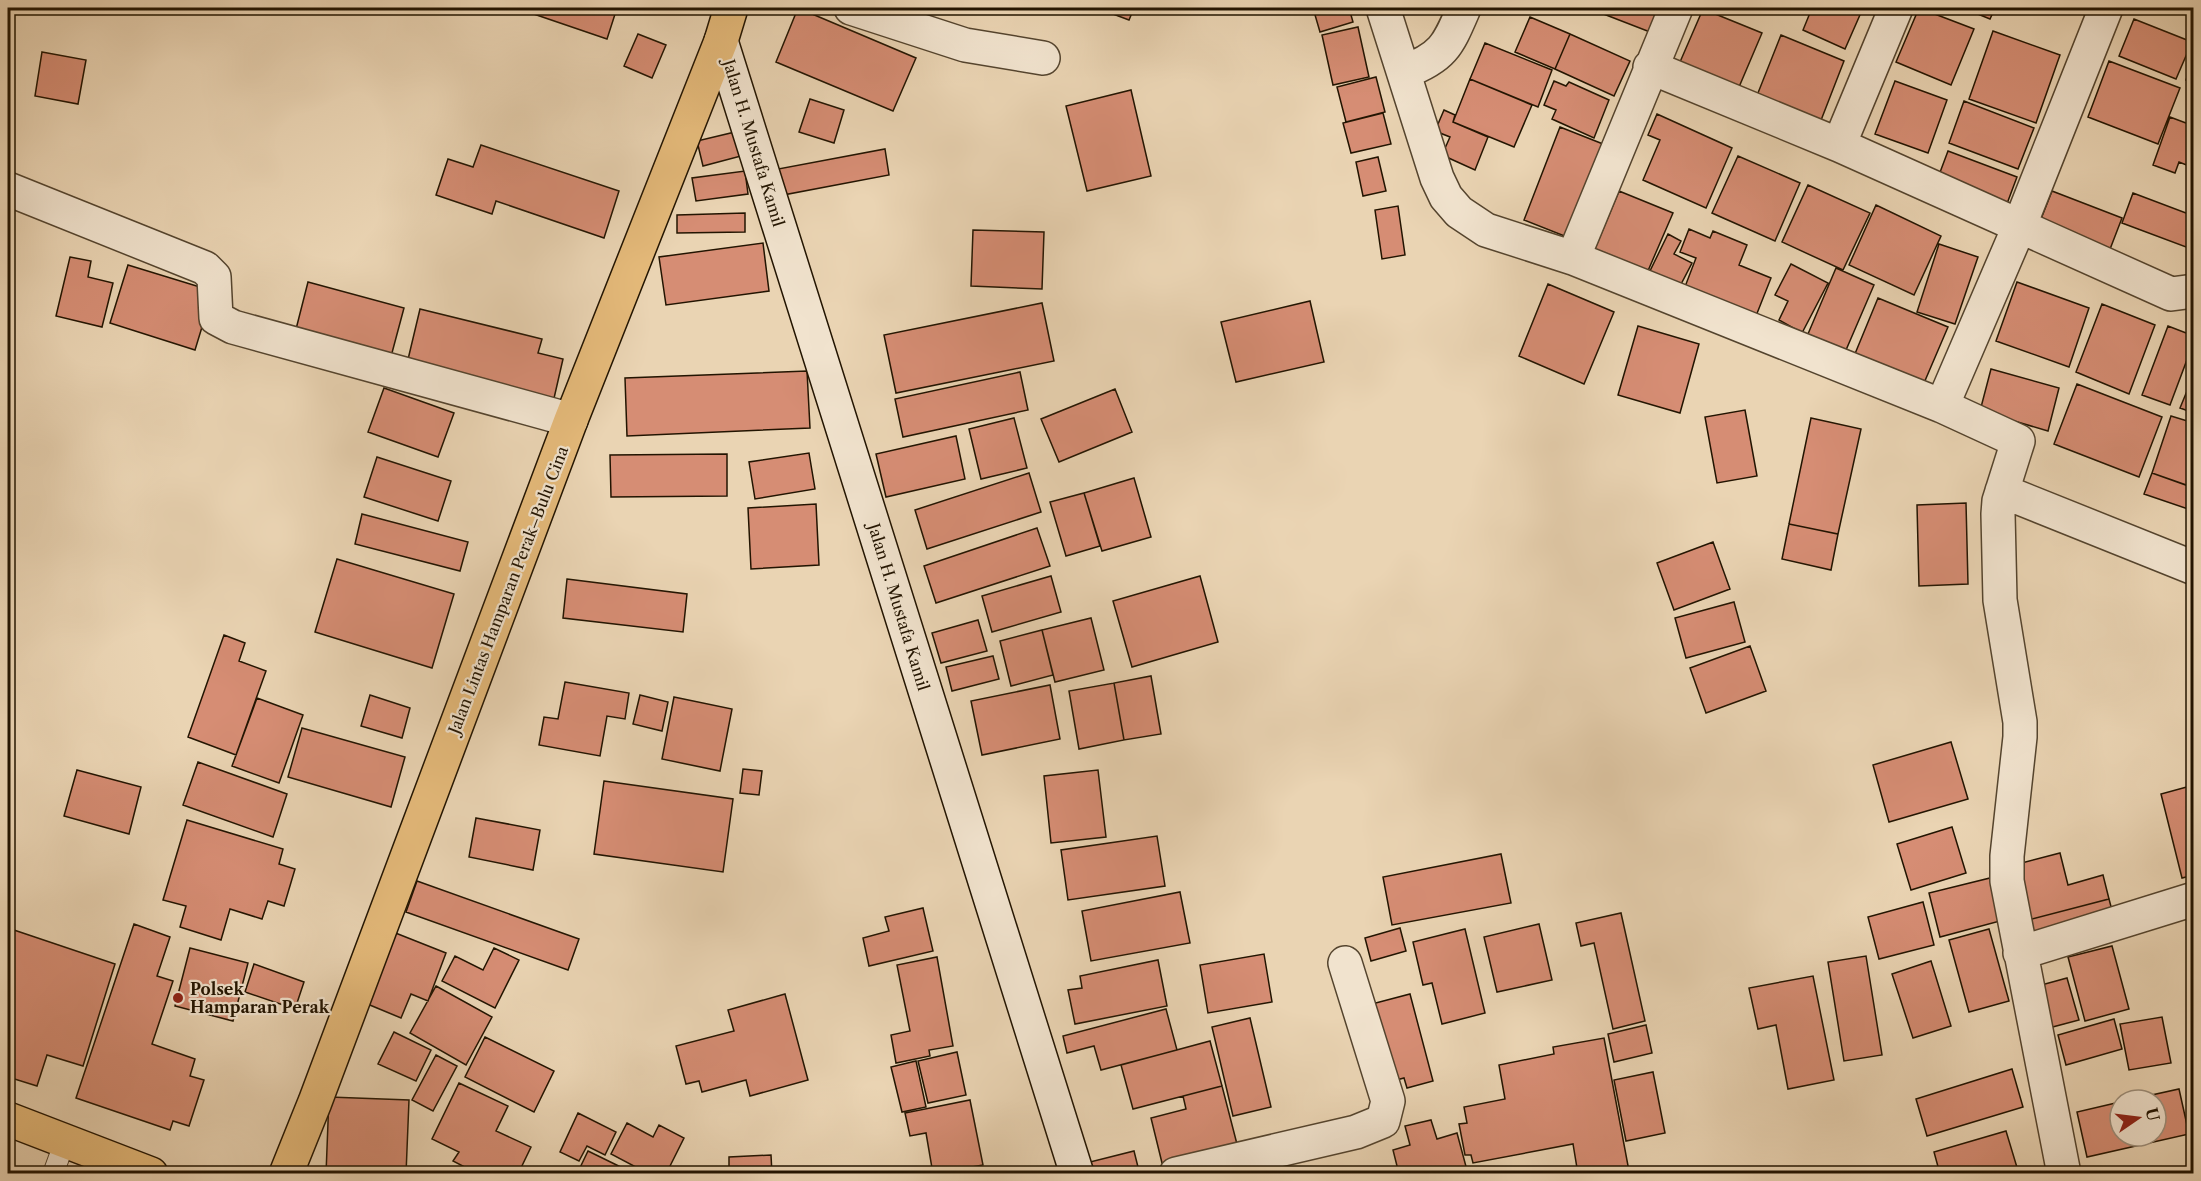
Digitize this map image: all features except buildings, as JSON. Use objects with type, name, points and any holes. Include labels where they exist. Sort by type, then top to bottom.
[{"type":"main road","name":"Jalan Lintas Hamparan Perak–Bulu Cina","points":[[286,1173],[315,1102],[571,420],[721,41],[731,8]]},
{"type":"main road","points":[[8,1119],[151,1173]]},
{"type":"street","points":[[851,8],[965,45],[1043,58]]},
{"type":"street","points":[[1383,8],[1437,178],[1446,197],[1459,212],[1486,230],[1574,258],[1942,406],[2018,441],[2002,490],[1998,514],[2000,600],[2020,730],[2007,868],[2008,893],[2064,1173]]},
{"type":"street","points":[[1404,72],[1425,64],[1443,49],[1451,38],[1464,8]]},
{"type":"street","points":[[1574,258],[1676,8]]},
{"type":"street","points":[[1839,145],[1896,8]]},
{"type":"street","points":[[1942,406],[2019,227],[2106,8]]},
{"type":"street","name":"Jalan H. Mustafa Kamil","points":[[721,41],[1077,1173]]},
{"type":"street","points":[[1650,67],[1839,145],[2170,294],[2193,291]]},
{"type":"street","points":[[8,189],[205,268],[213,277],[216,318],[233,327],[571,420]]},
{"type":"street","points":[[2002,490],[2193,568]]},
{"type":"street","points":[[2020,953],[2193,900]]},
{"type":"street","points":[[1176,1173],[1356,1132],[1383,1121],[1388,1101],[1345,963]]},
{"type":"lane","points":[[53,1173],[65,1141]]},
{"type":"place","name":"Polsek Hamparan Perak","points":[[178,998]]}]
